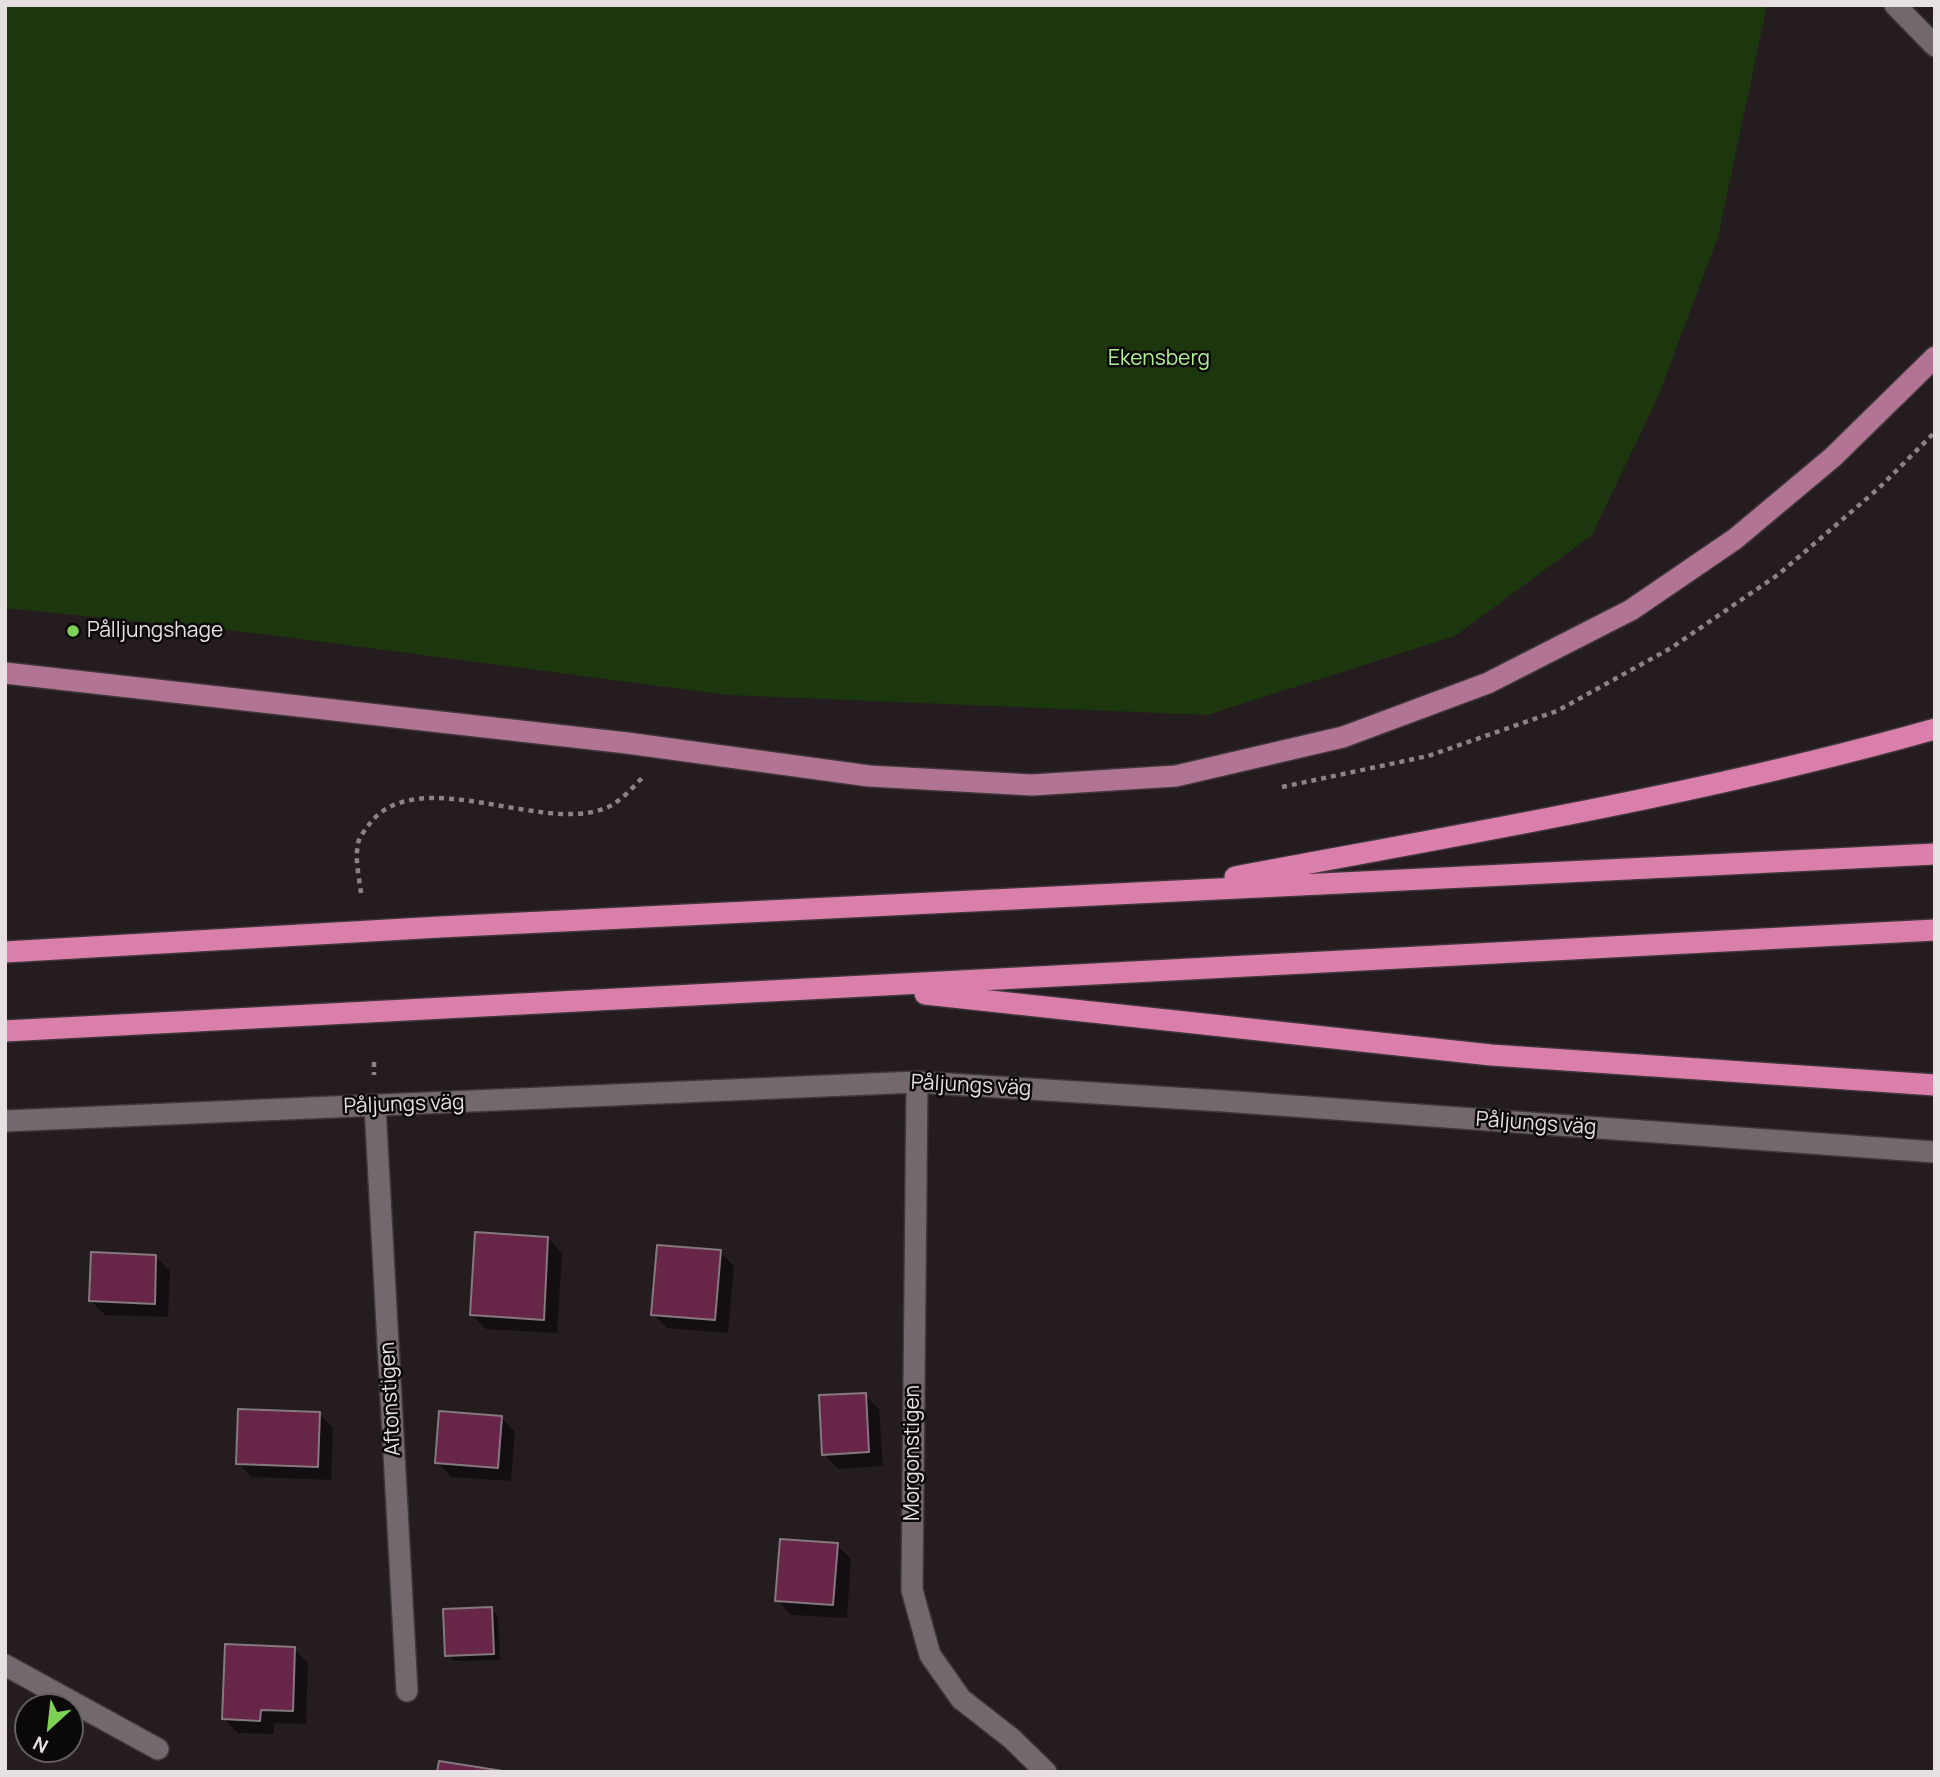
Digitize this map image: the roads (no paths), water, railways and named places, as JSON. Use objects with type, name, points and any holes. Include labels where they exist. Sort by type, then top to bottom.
[{"type":"highway","points":[[1156,892],[1629,803],[1814,762],[1935,729]]},
{"type":"highway","points":[[5,952],[426,928],[1935,854]]},
{"type":"highway","points":[[5,1031],[1935,930]]},
{"type":"highway","points":[[861,987],[1491,1055],[1935,1085]]},
{"type":"main road","points":[[5,673],[627,743],[869,776],[1032,785],[1175,776],[1343,737],[1488,683],[1631,610],[1735,539],[1833,457],[1935,357]]},
{"type":"street","points":[[1895,5],[1935,46]]},
{"type":"street","name":"Påljungs väg","points":[[5,1121],[917,1082],[1935,1152]]},
{"type":"street","name":"Morgonstigen","points":[[917,1082],[912,1590],[930,1655],[961,1699],[1011,1738],[1046,1772]]},
{"type":"street","name":"Aftonstigen","points":[[375,1106],[407,1691]]},
{"type":"street","points":[[5,1665],[158,1749]]},
{"type":"place","name":"Pålljungshage","points":[[73,631]]},
{"type":"park label","name":"Ekensberg","points":[[1159,359]]}]
